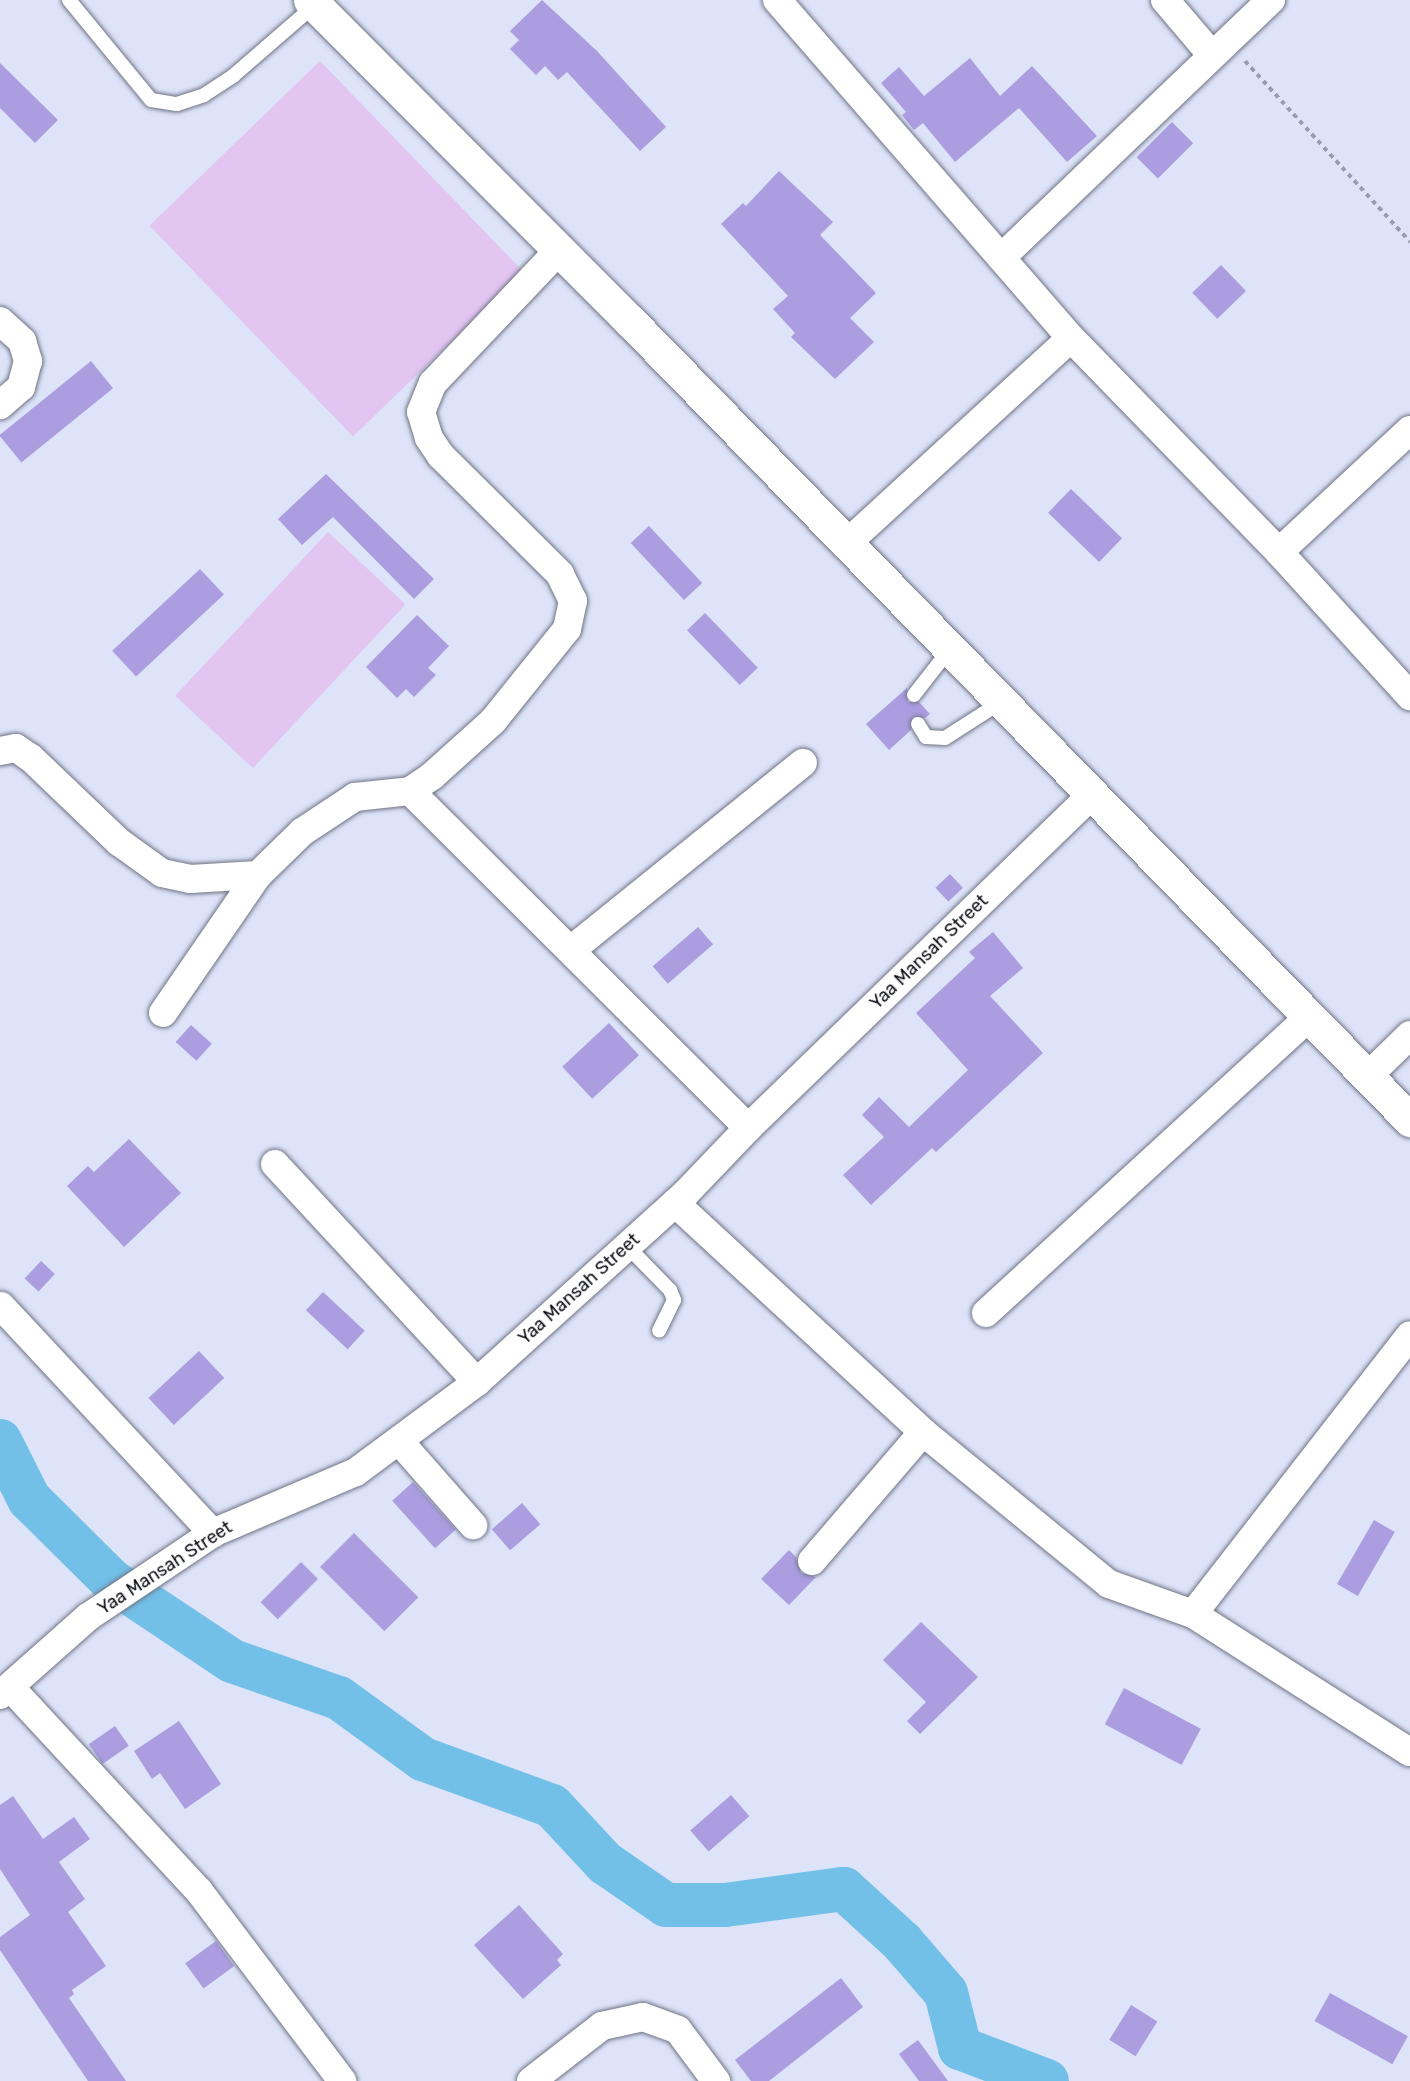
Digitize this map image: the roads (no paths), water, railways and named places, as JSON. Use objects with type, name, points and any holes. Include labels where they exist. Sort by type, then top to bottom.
[{"type":"street","points":[[777,0],[1003,256],[1071,338],[1279,552],[1410,696]]},
{"type":"street","points":[[1165,0],[1218,47]]},
{"type":"street","points":[[1003,256],[1218,47],[1270,0]]},
{"type":"street","points":[[313,3],[559,250],[845,545],[1410,1120]]},
{"type":"street","points":[[163,1013],[258,875],[302,832],[355,797],[410,790],[493,721],[567,629],[573,601],[560,574],[441,456],[429,438],[422,412],[433,383],[559,250]]},
{"type":"street","points":[[0,321],[22,341],[28,361],[21,387],[0,405]]},
{"type":"street","points":[[845,545],[1071,338]]},
{"type":"street","points":[[1279,552],[1410,430]]},
{"type":"street","points":[[0,751],[16,748],[31,758],[119,842],[162,873],[190,879],[258,875]]},
{"type":"street","points":[[571,950],[803,763]]},
{"type":"street","points":[[410,790],[748,1128]]},
{"type":"street","name":"Yaa Mansah Street","points":[[5,1691],[88,1617],[213,1533],[356,1472],[400,1442],[477,1382],[675,1203],[748,1128],[1092,795]]},
{"type":"street","points":[[986,1313],[1310,1017]]},
{"type":"street","points":[[1367,1077],[1410,1035]]},
{"type":"street","points":[[275,1164],[477,1382]]},
{"type":"street","points":[[675,1203],[923,1432],[1109,1584],[1193,1614],[1410,1752]]},
{"type":"street","points":[[1,1306],[213,1533]]},
{"type":"street","points":[[1193,1614],[1410,1335]]},
{"type":"street","points":[[812,1561],[923,1432]]},
{"type":"street","points":[[400,1442],[473,1525]]},
{"type":"street","points":[[5,1691],[199,1891],[342,2081]]},
{"type":"street","points":[[531,2081],[602,2026],[643,2017],[678,2030],[716,2081]]},
{"type":"lane","points":[[69,0],[151,100],[177,104],[204,95],[233,76],[313,3]]},
{"type":"lane","points":[[914,695],[949,650]]},
{"type":"lane","points":[[918,724],[926,737],[945,738],[1001,702]]},
{"type":"lane","points":[[627,1246],[670,1290],[674,1300],[659,1331]]},
{"type":"waterway","points":[[0,1441],[29,1499],[112,1581],[232,1661],[339,1698],[423,1759],[552,1806],[605,1863],[666,1905],[725,1905],[844,1889],[902,1942],[946,1993],[960,2048],[1047,2081]]}]
